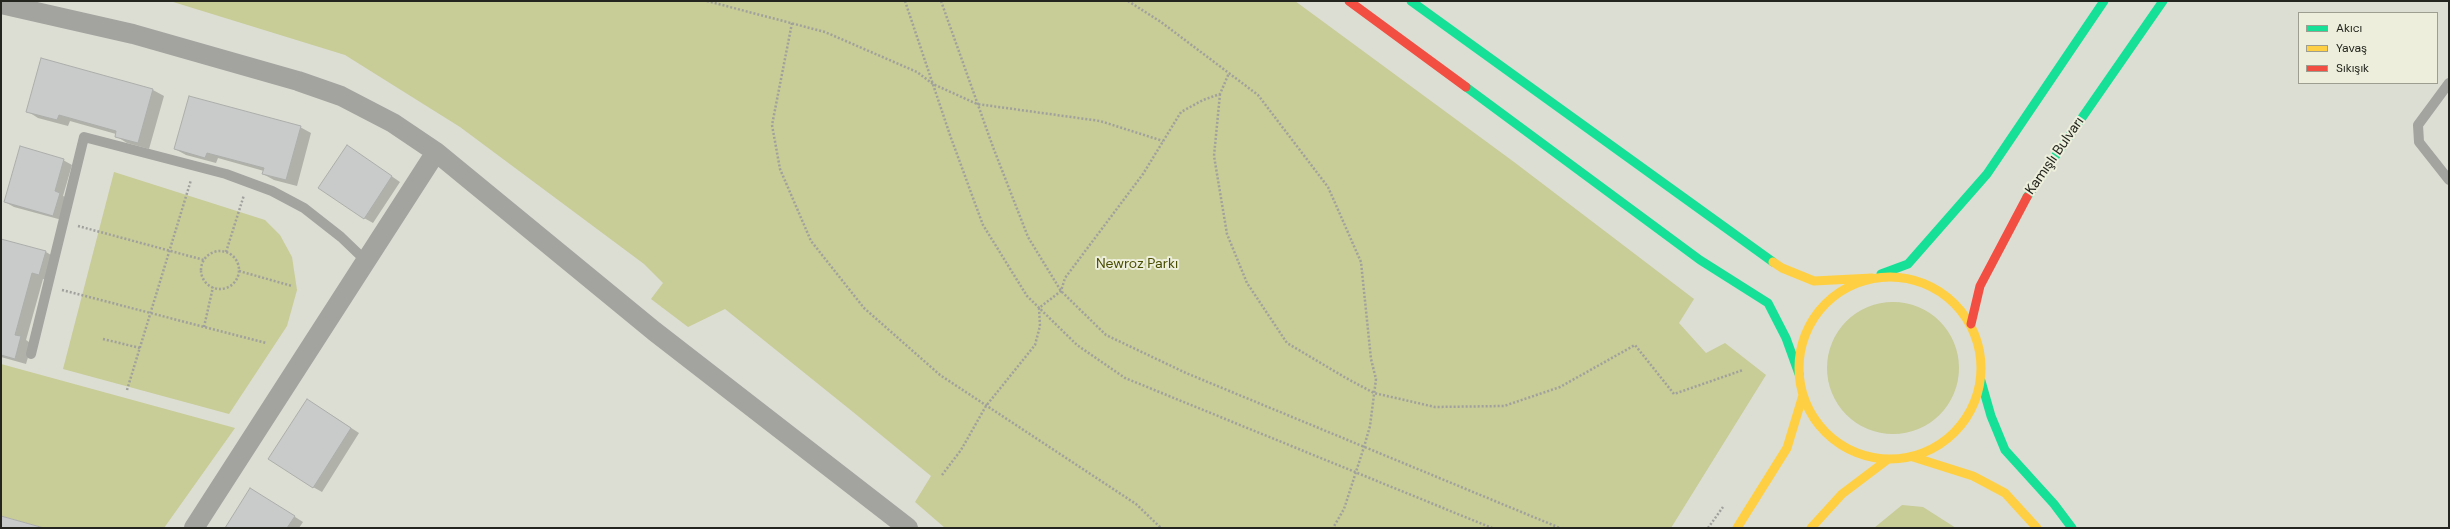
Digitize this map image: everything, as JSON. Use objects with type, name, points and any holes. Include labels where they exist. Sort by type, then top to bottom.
[{"type":"main road","points":[[1349,1],[1700,260],[1768,303],[1786,338],[1799,374],[1803,395],[1812,416],[1826,434],[1838,443],[1865,456],[1887,460],[1913,457],[1937,447],[1958,431],[1972,409],[1981,381]]},
{"type":"main road","points":[[1411,1],[1782,268],[1814,281],[1901,276],[1929,284],[1954,301],[1971,324],[1981,352],[1981,381],[1990,416],[2005,450],[2054,504],[2072,528]]},
{"type":"main road","points":[[1799,374],[1800,352],[1806,331],[1822,307],[1845,288],[1908,264],[1987,174],[2104,1]]},
{"type":"main road","name":"Kamışlı Bulvarı","points":[[1971,324],[1980,286],[2026,198],[2163,1]]},
{"type":"main road","points":[[1737,528],[1787,448],[1803,395]]},
{"type":"main road","points":[[1913,457],[1973,476],[2005,493],[2037,528]]},
{"type":"main road","points":[[1811,528],[1842,494],[1887,460]]},
{"type":"street","points":[[1,4],[133,34],[298,81],[341,96],[393,122],[436,152],[654,331],[908,528]]},
{"type":"street","points":[[194,528],[436,152]]},
{"type":"lane","points":[[2449,83],[2418,125],[2419,142],[2449,180]]},
{"type":"lane","points":[[31,354],[84,137],[195,166],[272,191],[304,208],[341,237],[366,261]]},
{"type":"path","points":[[707,1],[825,32],[916,72],[933,84],[977,104],[1100,122],[1163,141]]},
{"type":"path","points":[[905,1],[983,225],[1027,296],[1077,344],[1125,378],[1492,528]]},
{"type":"path","points":[[941,1],[977,104],[1028,237],[1061,291],[1106,335],[1186,373],[1560,528]]},
{"type":"path","points":[[1128,1],[1161,22],[1258,95],[1328,187],[1361,262],[1371,359],[1376,379],[1370,426],[1364,447],[1354,471],[1344,509],[1333,528]]},
{"type":"path","points":[[792,23],[772,125],[780,169],[811,241],[864,308],[940,375],[1136,504],[1161,528]]},
{"type":"path","points":[[1229,73],[1220,94],[1214,156],[1226,234],[1247,283],[1287,343],[1374,393],[1435,407],[1504,406],[1560,388],[1635,346],[1674,394],[1743,370]]},
{"type":"path","points":[[1039,308],[1061,291],[1065,278],[1143,174],[1182,112],[1203,100],[1220,94]]},
{"type":"path","points":[[127,390],[195,166]]},
{"type":"path","points":[[226,252],[248,182]]},
{"type":"path","points":[[64,222],[204,260]]},
{"type":"path","points":[[214,252],[226,252],[236,259],[239,271],[234,283],[223,289],[213,287],[203,278],[202,265],[204,260],[214,252]]},
{"type":"path","points":[[239,271],[292,286]]},
{"type":"path","points":[[48,286],[266,343]]},
{"type":"path","points":[[204,327],[213,287]]},
{"type":"path","points":[[942,475],[961,450],[986,406],[1034,345],[1040,326],[1039,308]]},
{"type":"path","points":[[103,339],[140,348]]},
{"type":"green space","name":"Newroz Parkı","points":[[170,1],[1295,1],[1514,162],[1694,299],[1679,323],[1706,353],[1725,343],[1766,375],[1671,528],[945,528],[915,502],[931,476],[725,309],[688,327],[651,299],[663,283],[644,264],[460,127],[345,55]]},
{"type":"green space","points":[[114,172],[265,220],[280,235],[292,257],[297,290],[287,326],[229,414],[63,369]]},
{"type":"green space","points":[[1899,302],[1918,307],[1930,313],[1940,321],[1948,331],[1954,343],[1958,355],[1958,381],[1954,393],[1948,405],[1940,415],[1930,423],[1918,429],[1906,433],[1887,434],[1868,429],[1856,423],[1846,415],[1838,405],[1832,393],[1828,381],[1827,362],[1832,343],[1838,331],[1846,321],[1856,313],[1868,307],[1880,303]]},
{"type":"green space","points":[[1,364],[235,428],[164,528],[44,528],[1,516]]},
{"type":"green space","points":[[1902,505],[1923,507],[1956,528],[1874,528]]},
{"type":"building","points":[[41,58],[153,89],[138,143],[115,137],[116,131],[59,115],[57,120],[26,112]]},
{"type":"building","points":[[189,96],[301,126],[286,180],[262,174],[264,168],[207,153],[205,158],[174,149]]},
{"type":"building","points":[[347,145],[392,176],[364,219],[318,188]]},
{"type":"building","points":[[20,146],[64,159],[55,191],[60,193],[53,216],[4,202]]},
{"type":"building","points":[[1,239],[46,251],[39,275],[32,273],[15,335],[21,336],[15,359],[1,355]]},
{"type":"building","points":[[307,399],[351,428],[313,488],[268,459]]},
{"type":"building","points":[[250,488],[295,516],[287,528],[225,528]]},
{"type":"building","points":[[1,516],[44,528],[1,528]]},
{"type":"traffic: fast","points":[[1411,1],[1773,262]]},
{"type":"traffic: fast","points":[[1881,274],[1908,264],[1987,174],[2104,1]]},
{"type":"traffic: fast","points":[[2027,197],[2163,1]]},
{"type":"traffic: fast","points":[[1466,87],[1700,260],[1768,303],[1786,338],[1799,374]]},
{"type":"traffic: fast","points":[[1981,381],[1991,416],[2005,450],[2054,504],[2072,528]]},
{"type":"traffic: slow","points":[[1773,262],[1782,268],[1814,281],[1872,278]]},
{"type":"traffic: slow","points":[[1881,277],[1899,277],[1925,284],[1941,292],[1955,303],[1966,317],[1974,333],[1981,359],[1981,368],[1981,377],[1974,403],[1966,419],[1955,433],[1941,444],[1925,452],[1899,459],[1881,459],[1855,452],[1839,444],[1819,426],[1806,403],[1803,394],[1799,377],[1799,359],[1806,333],[1814,317],[1832,297],[1855,284],[1864,281],[1881,277]]},
{"type":"traffic: slow","points":[[1737,528],[1787,448],[1803,395]]},
{"type":"traffic: slow","points":[[1913,457],[1973,476],[2005,493],[2037,528]]},
{"type":"traffic: slow","points":[[1811,528],[1842,494],[1887,460]]},
{"type":"traffic: jam","points":[[1349,1],[1466,87]]},
{"type":"traffic: jam","points":[[1971,324],[1980,286],[2027,197]]}]
